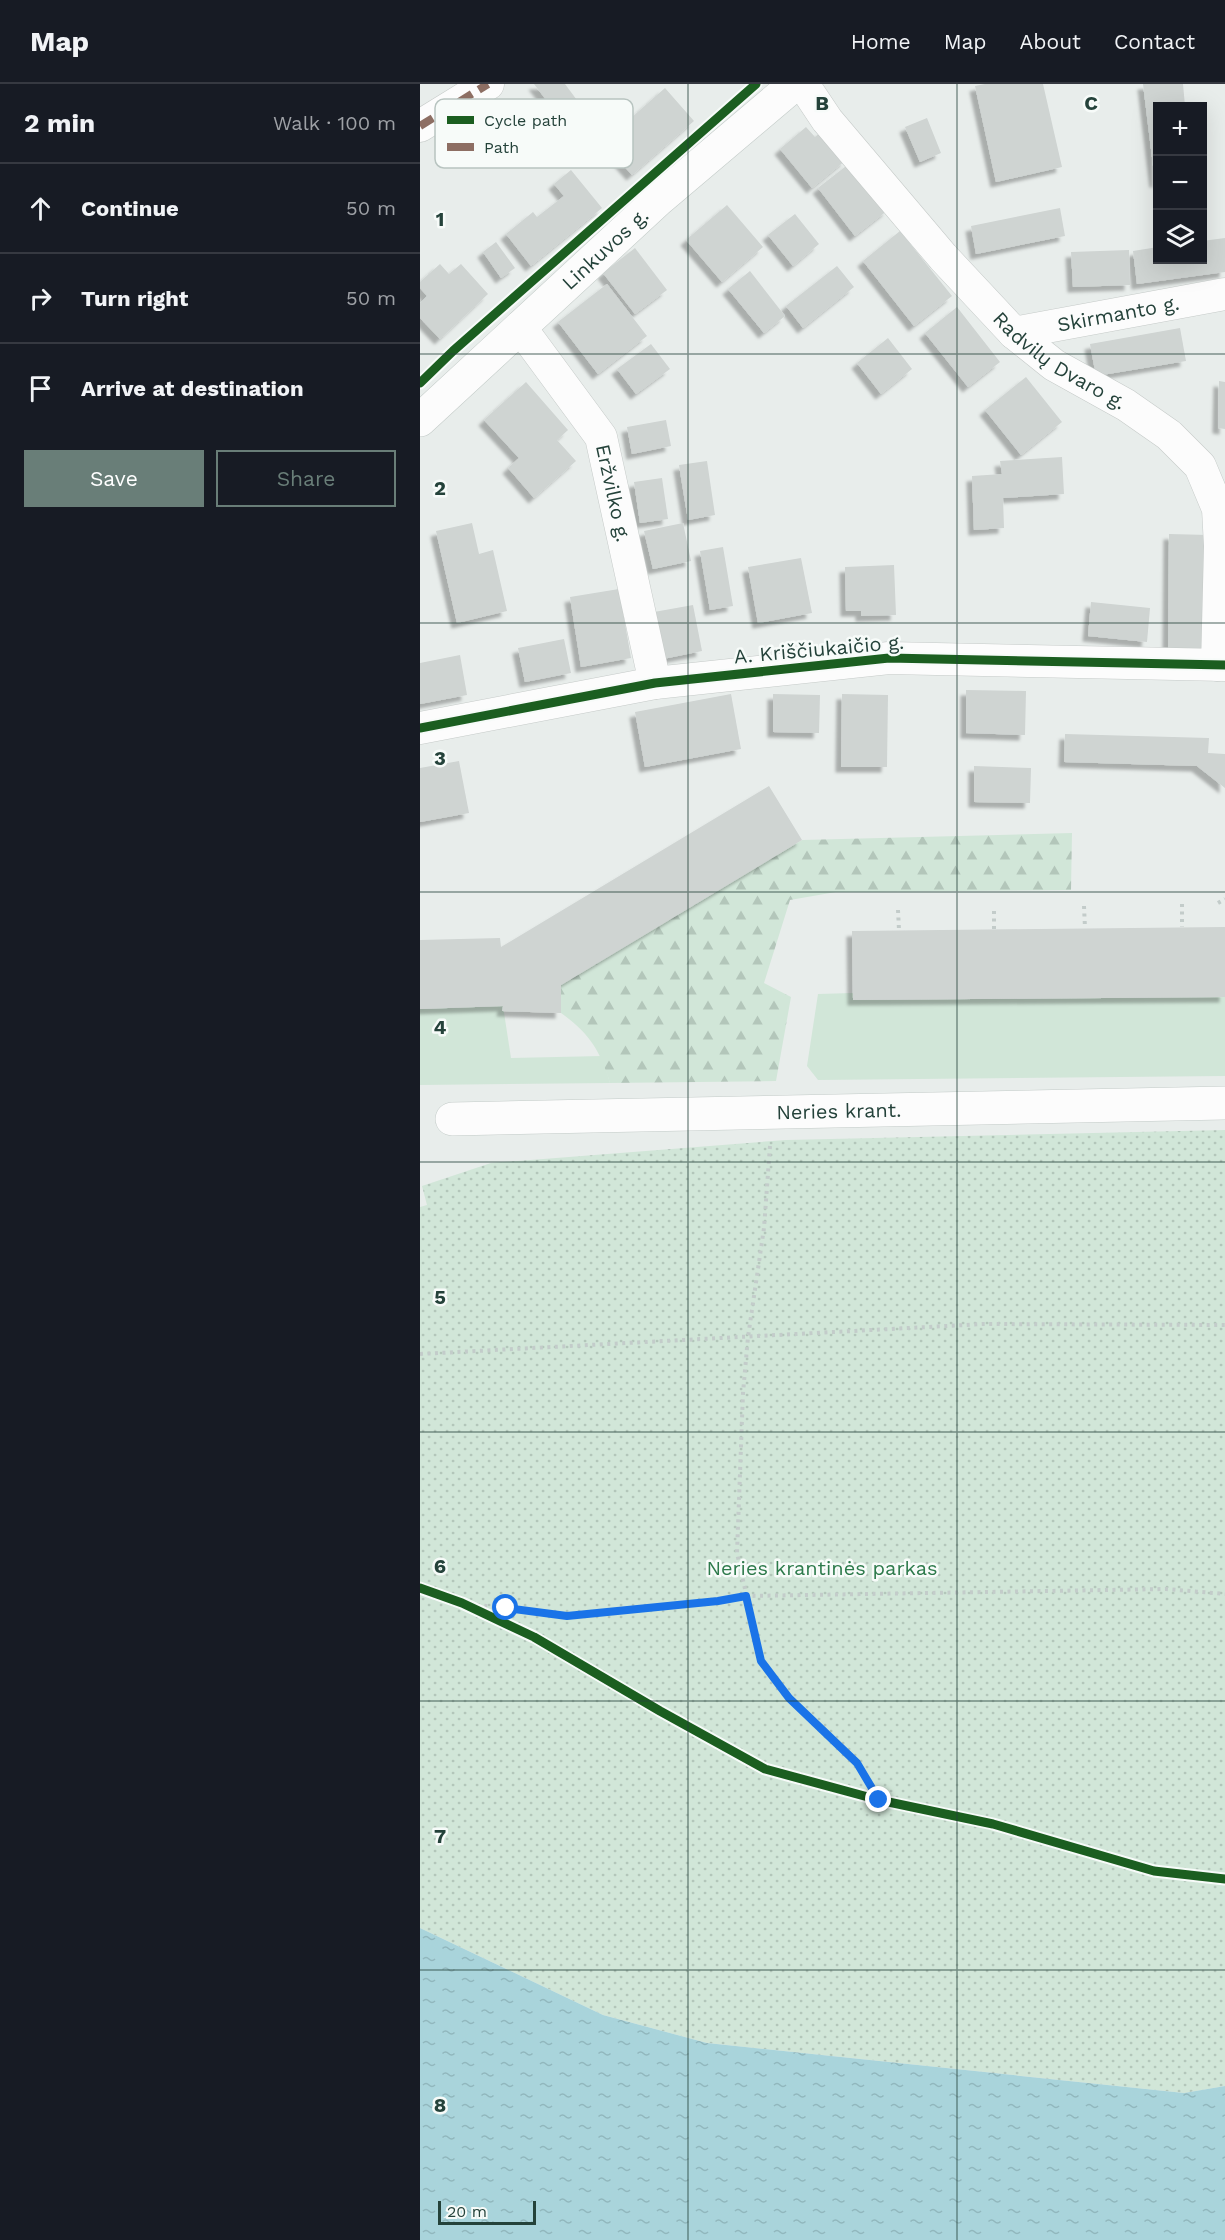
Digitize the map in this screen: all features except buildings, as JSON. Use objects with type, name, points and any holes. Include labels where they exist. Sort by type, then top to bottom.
[{"type":"main road","name":"Linkuvos g.","points":[[420,420],[658,200],[795,84]]},
{"type":"main road","name":"Neries krant.","points":[[453,1119],[1225,1103]]},
{"type":"street","points":[[464,99],[488,84]]},
{"type":"street","name":"Radvilų Dvaro g.","points":[[803,84],[827,120],[943,257],[1014,333],[1054,365],[1126,405],[1169,435],[1200,466],[1218,509],[1221,665]]},
{"type":"street","points":[[420,126],[435,117]]},
{"type":"street","name":"Skirmanto g.","points":[[1014,333],[1225,294]]},
{"type":"street","name":"Eržvilko g.","points":[[520,327],[601,437],[655,683]]},
{"type":"street","name":"A. Kriščiukaičio g.","points":[[420,729],[655,683],[889,658],[1221,665]]},
{"type":"path","points":[[1218,903],[1225,899]]},
{"type":"path","points":[[1182,904],[1182,927]]},
{"type":"path","points":[[1084,906],[1085,928]]},
{"type":"path","points":[[994,908],[994,929]]},
{"type":"path","points":[[898,910],[899,930]]},
{"type":"path","points":[[785,1113],[770,1145],[764,1228],[748,1337],[743,1393],[737,1553],[761,1661],[789,1698],[857,1763],[879,1800]]},
{"type":"path","points":[[420,1354],[984,1324],[1225,1324]]},
{"type":"path","points":[[462,1603],[567,1616],[718,1601],[746,1596],[1166,1589],[1225,1594]]},
{"type":"green space","points":[[1072,833],[1071,890],[836,892],[790,900],[764,983],[791,997],[776,1081],[610,1083],[592,1043],[561,1013],[561,985],[802,840]]},
{"type":"green space","points":[[853,993],[853,1000],[1225,997],[1225,1076],[818,1080],[807,1066],[818,994]]},
{"type":"green space","points":[[503,1006],[511,1058],[602,1056],[610,1083],[420,1085],[420,1009]]},
{"type":"green space","name":"Neries krantinės parkas","points":[[1225,1130],[1225,2086],[1184,2093],[707,2043],[603,2015],[420,1928],[420,1207],[427,1205],[422,1186],[491,1163],[786,1140]]},
{"type":"water","points":[[420,1928],[603,2015],[707,2043],[1184,2093],[1225,2086],[1225,2240],[420,2240]]},
{"type":"marked path","points":[[464,99],[488,84]]},
{"type":"marked path","points":[[420,126],[435,117]]},
{"type":"cycle path","points":[[420,383],[453,351],[756,84]]},
{"type":"cycle path","points":[[420,728],[655,683],[889,658],[1225,665]]},
{"type":"cycle path","points":[[420,1588],[462,1603],[534,1637],[765,1769],[879,1800],[993,1824],[1154,1871],[1225,1879]]},
{"type":"route","points":[[506,1608],[567,1616],[629,1611],[746,1596],[761,1661],[789,1698],[857,1763],[879,1800]]}]
